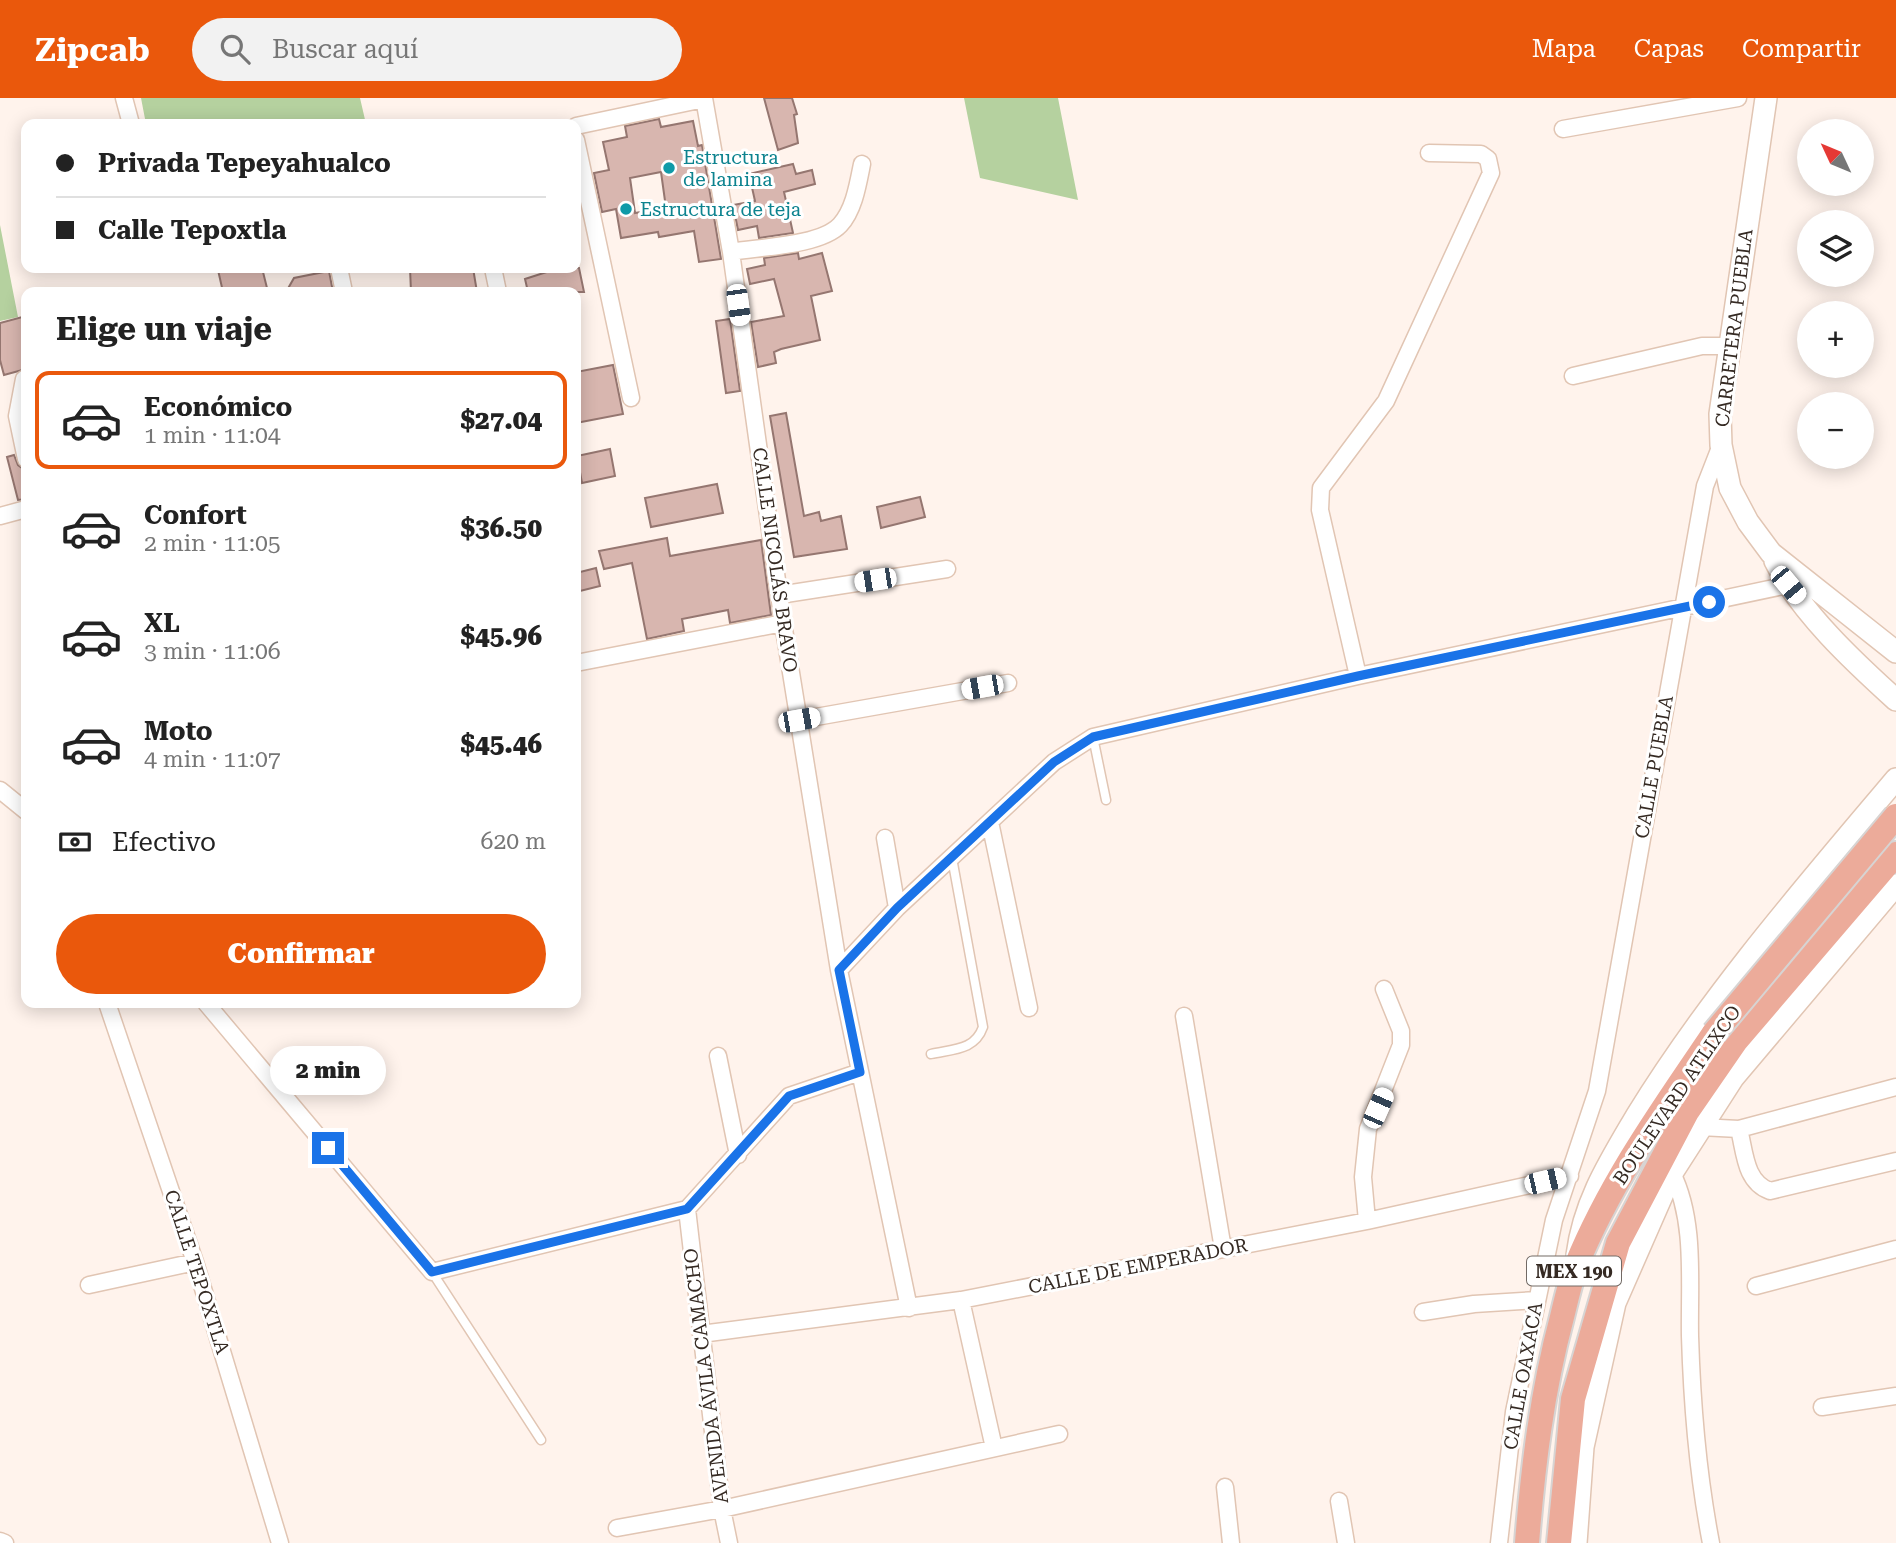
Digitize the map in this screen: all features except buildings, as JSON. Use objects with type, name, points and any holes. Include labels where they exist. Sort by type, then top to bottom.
[{"type":"main road","name":"CARRETERA PUEBLA","points":[[1766,98],[1720,414],[1721,445],[1730,488],[1748,522],[1794,579]]},
{"type":"main road","points":[[1794,579],[1896,652]]},
{"type":"main road","points":[[1794,579],[1835,641],[1896,700]]},
{"type":"main road","points":[[1575,1268],[1581,1223],[1606,1167],[1678,1048],[1889,812],[1896,779]]},
{"type":"main road","name":"BOULEVARD ATLIXCO","points":[[1527,1543],[1532,1471],[1548,1371],[1575,1268],[1609,1195],[1640,1142],[1725,1037],[1889,812]]},
{"type":"main road","name":"MEX 190","points":[[1559,1543],[1573,1399],[1618,1243],[1725,1037],[1896,854]]},
{"type":"main road","points":[[1576,1543],[1583,1447],[1615,1303],[1671,1173],[1733,1078],[1896,885]]},
{"type":"street","points":[[124,98],[130,119]]},
{"type":"street","points":[[581,125],[704,98]]},
{"type":"street","name":"CALLE NICOLÁS BRAVO","points":[[704,98],[731,252],[783,623],[839,970],[909,1308]]},
{"type":"street","points":[[1563,129],[1738,98]]},
{"type":"street","points":[[1358,676],[1320,510],[1321,488],[1386,401],[1491,173],[1488,159],[1481,154],[1429,153]]},
{"type":"street","points":[[581,163],[631,398]]},
{"type":"street","points":[[731,252],[822,237],[841,225],[856,195],[862,164]]},
{"type":"street","points":[[1573,376],[1702,346],[1730,346]]},
{"type":"street","points":[[21,394],[17,415],[21,435]]},
{"type":"street","name":"CALLE PUEBLA","points":[[1597,1091],[1705,486],[1721,445]]},
{"type":"street","points":[[0,516],[21,510]]},
{"type":"street","points":[[779,595],[947,569]]},
{"type":"street","points":[[839,970],[897,908],[1054,762],[1093,737],[1358,676],[1682,608],[1794,579]]},
{"type":"street","points":[[581,662],[783,623]]},
{"type":"street","points":[[799,720],[1008,682]]},
{"type":"street","points":[[0,790],[21,807]]},
{"type":"street","points":[[990,822],[1029,1008]]},
{"type":"street","points":[[885,838],[897,908]]},
{"type":"street","points":[[1367,1221],[1363,1177],[1368,1129],[1401,1045],[1401,1031],[1384,989]]},
{"type":"street","name":"CALLE TEPOXTLA","points":[[109,1008],[195,1262],[280,1543]]},
{"type":"street","points":[[210,1008],[432,1272],[687,1209],[789,1096],[860,1072]]},
{"type":"street","points":[[1184,1016],[1223,1249]]},
{"type":"street","points":[[718,1056],[738,1154]]},
{"type":"street","points":[[1700,1127],[1740,1129],[1896,1087]]},
{"type":"street","name":"CALLE OAXACA","points":[[1499,1543],[1514,1412],[1554,1220],[1597,1091]]},
{"type":"street","points":[[1740,1129],[1752,1180],[1759,1187],[1770,1191],[1896,1161]]},
{"type":"street","points":[[1671,1173],[1686,1218],[1693,1384],[1705,1509],[1711,1543]]},
{"type":"street","name":"CALLE DE EMPERADOR","points":[[701,1334],[961,1300],[1367,1221],[1570,1176]]},
{"type":"street","name":"AVENIDA ÁVILA CAMACHO","points":[[687,1209],[722,1509],[729,1543]]},
{"type":"street","points":[[1756,1286],[1896,1249]]},
{"type":"street","points":[[89,1285],[195,1262]]},
{"type":"street","points":[[961,1300],[994,1448]]},
{"type":"street","points":[[1423,1312],[1474,1304],[1537,1300]]},
{"type":"street","points":[[1822,1407],[1896,1396]]},
{"type":"street","points":[[617,1528],[722,1509],[1059,1434]]},
{"type":"street","points":[[1226,1488],[1231,1543]]},
{"type":"street","points":[[1339,1502],[1346,1543]]},
{"type":"street","points":[[0,1541],[5,1543]]},
{"type":"lane","points":[[1093,737],[1106,800]]},
{"type":"lane","points":[[932,1054],[970,1046],[978,1040],[983,1027],[952,858]]},
{"type":"lane","points":[[432,1272],[541,1440]]},
{"type":"green space","points":[[141,98],[360,98],[365,119],[145,119]]},
{"type":"green space","points":[[964,98],[1058,98],[1078,200],[980,178]]},
{"type":"green space","points":[[0,225],[18,317],[0,321]]},
{"type":"place","name":"Estructura de lamina","points":[[669,168]]},
{"type":"place","name":"Estructura de teja","points":[[626,209]]},
{"type":"route","points":[[328,1148],[432,1272],[451,1270],[687,1209],[789,1096],[860,1072],[839,970],[897,908],[1054,762],[1093,737],[1358,676],[1709,602]]}]
